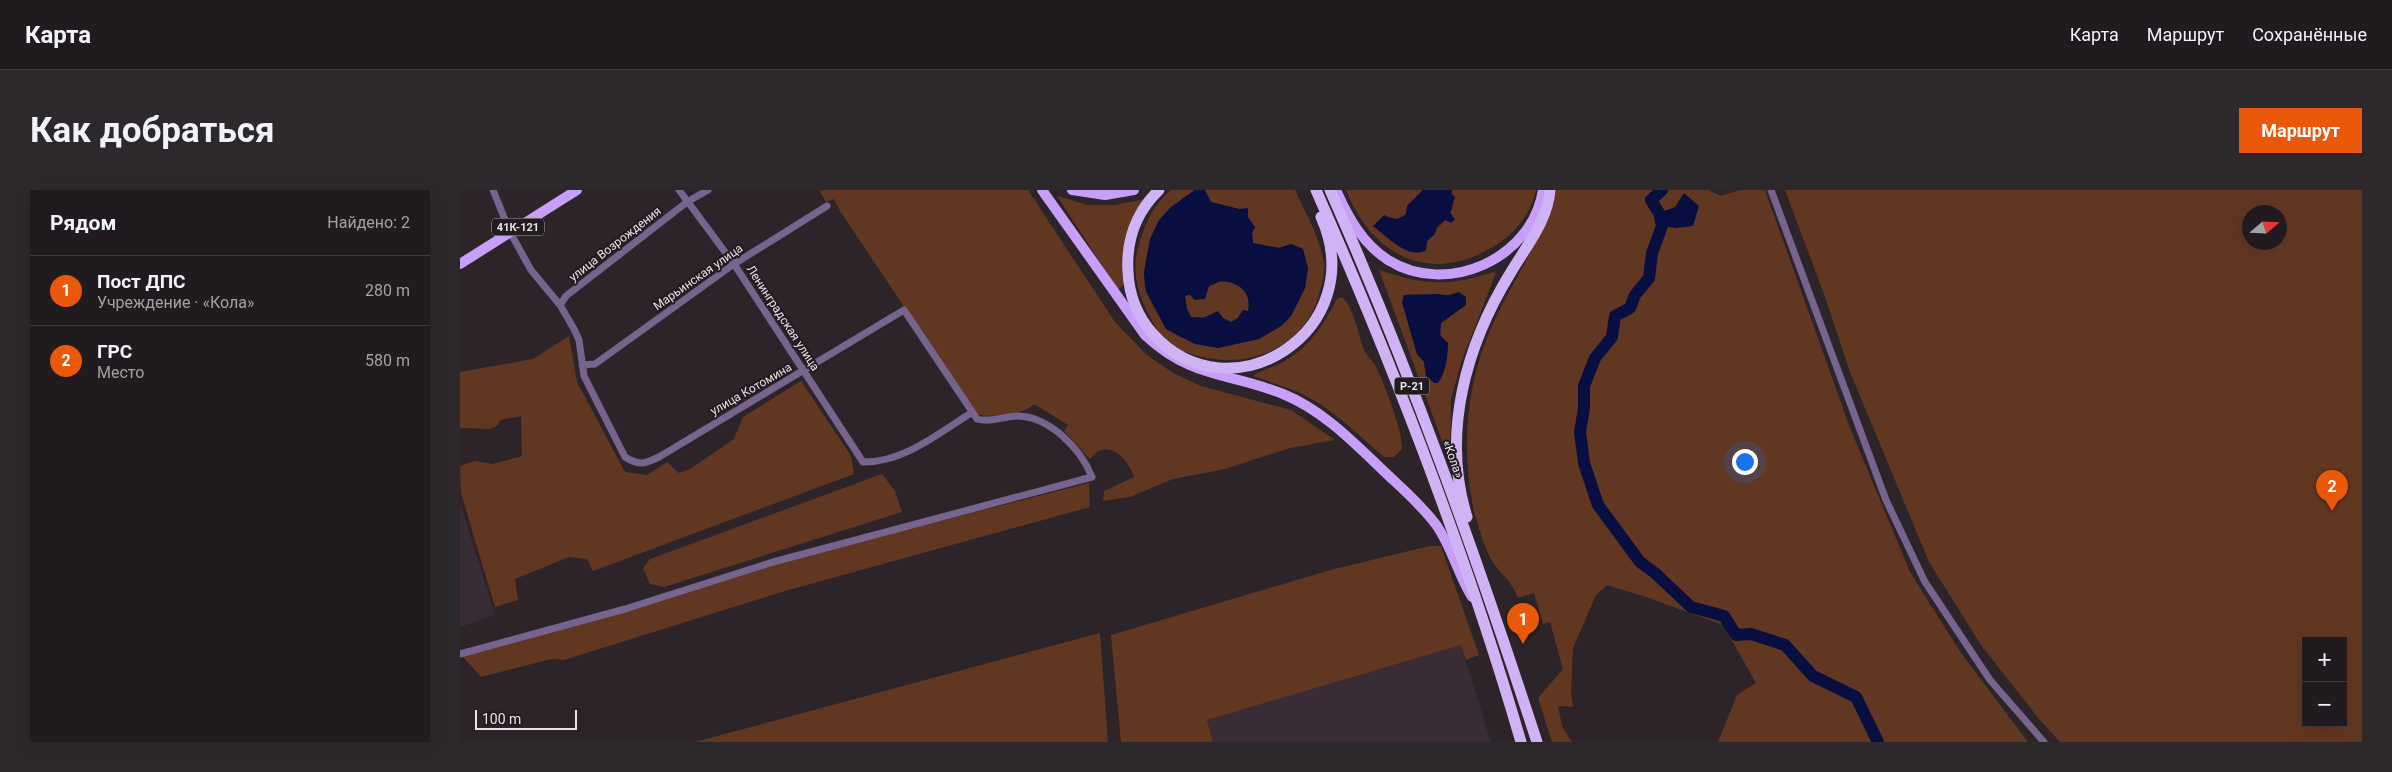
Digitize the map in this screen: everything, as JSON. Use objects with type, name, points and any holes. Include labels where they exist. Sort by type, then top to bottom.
[{"type":"highway","points":[[1159,190],[1137,220],[1129,244],[1128,278],[1132,296],[1146,327],[1158,340],[1193,362],[1220,368],[1248,365],[1281,353],[1296,343],[1310,328],[1324,307],[1330,284],[1329,242],[1309,190]]},
{"type":"highway","name":"«Кола»","points":[[1316,190],[1393,368],[1435,479],[1483,616],[1521,742]]},
{"type":"highway","name":"«Кола»","points":[[1330,190],[1404,364],[1537,742]]},
{"type":"highway","points":[[1484,587],[1459,480],[1456,440],[1460,396],[1471,354],[1481,330],[1510,274],[1530,243],[1545,210],[1550,190]]},
{"type":"main road","name":"41К-121","points":[[460,264],[577,190]]},
{"type":"main road","points":[[1042,190],[1132,320],[1166,354],[1192,368],[1269,389],[1308,406],[1333,425],[1408,495],[1436,524],[1445,538],[1463,582],[1483,616]]},
{"type":"main road","points":[[1072,190],[1105,195],[1134,190]]},
{"type":"main road","points":[[1336,190],[1357,230],[1377,252],[1413,272],[1447,275],[1480,267],[1511,247],[1530,225],[1538,210],[1543,190]]},
{"type":"street","points":[[493,190],[510,232],[531,270],[560,306],[578,340],[582,365]]},
{"type":"street","name":"Ленинградская улица","points":[[679,190],[734,264],[863,462],[874,462],[905,452],[971,413]]},
{"type":"street","name":"улица Возрождения","points":[[560,306],[566,296],[687,202],[708,190]]},
{"type":"street","points":[[1771,190],[1886,500],[1925,582],[1990,680],[2044,742]]},
{"type":"street","name":"Марьинская улица","points":[[582,365],[595,364],[734,264],[827,206]]},
{"type":"street","name":"улица Котомина","points":[[582,365],[584,376],[625,457],[634,463],[643,465],[805,371],[904,310],[971,413]]},
{"type":"street","points":[[460,654],[625,608],[773,562],[1092,477],[1087,464],[1079,454],[1054,429],[1044,423],[1016,416],[985,421],[977,419],[971,413]]},
{"type":"shaded area","points":[[819,190],[1028,190],[1115,322],[1147,355],[1173,373],[1201,386],[1291,410],[1335,440],[1290,448],[1225,469],[1173,479],[1130,497],[1103,501],[1104,491],[1134,477],[1126,461],[1111,450],[1098,452],[1090,459],[1064,431],[1068,425],[1034,404],[1022,411],[1007,415],[991,416],[976,414],[840,211],[834,199],[826,202]]},
{"type":"shaded area","points":[[1171,190],[1195,190],[1168,211],[1156,227],[1145,264],[1144,279],[1146,291],[1166,329],[1218,348],[1259,339],[1281,326],[1291,316],[1305,288],[1308,268],[1303,249],[1291,244],[1279,248],[1253,243],[1252,233],[1239,209],[1211,202],[1205,190],[1295,190],[1316,235],[1322,254],[1324,275],[1313,311],[1293,337],[1265,353],[1249,358],[1232,360],[1214,359],[1188,353],[1174,346],[1161,334],[1145,307],[1140,294],[1136,280],[1136,259],[1142,234],[1149,218],[1158,204]]},
{"type":"shaded area","points":[[1195,190],[1205,190],[1211,202],[1239,209],[1248,208],[1248,217],[1255,227],[1252,233],[1253,243],[1279,248],[1291,244],[1303,249],[1308,269],[1305,288],[1291,316],[1281,326],[1259,339],[1218,348],[1195,344],[1166,329],[1146,291],[1144,273],[1150,239],[1159,220],[1171,207]],"holes":[[[1221,281],[1239,286],[1246,293],[1249,304],[1248,311],[1243,310],[1237,319],[1231,322],[1223,318],[1218,311],[1203,318],[1191,317],[1187,309],[1185,296],[1190,295],[1195,300],[1205,299],[1209,286]]]},
{"type":"shaded area","points":[[1346,190],[1423,190],[1407,206],[1406,214],[1400,218],[1373,226],[1387,237],[1426,250],[1432,234],[1450,214],[1453,205],[1452,190],[1536,190],[1530,208],[1520,224],[1507,237],[1491,248],[1468,259],[1445,264],[1424,263],[1404,257],[1386,246],[1370,231],[1357,212]]},
{"type":"shaded area","points":[[1423,190],[1452,190],[1451,193],[1455,197],[1450,213],[1455,219],[1451,223],[1445,220],[1437,226],[1435,234],[1427,241],[1426,250],[1420,253],[1398,246],[1373,226],[1384,215],[1395,219],[1406,214],[1407,206]]},
{"type":"shaded area","points":[[1555,190],[1708,190],[1721,196],[1740,190],[1765,190],[1850,428],[1910,572],[1961,653],[2028,742],[1718,742],[1737,695],[1756,683],[1723,625],[1607,585],[1596,595],[1573,648],[1571,691],[1573,707],[1558,706],[1562,726],[1572,742],[1552,742],[1538,698],[1563,669],[1550,622],[1543,624],[1534,593],[1518,598],[1512,586],[1489,556],[1473,508],[1468,469],[1467,431],[1471,393],[1487,338],[1542,229]]},
{"type":"shaded area","points":[[1785,190],[2362,190],[2362,742],[2060,742],[2039,719],[1981,645],[1929,562],[1850,372],[1824,294]]},
{"type":"shaded area","points":[[1684,193],[1699,206],[1693,226],[1676,228],[1656,225],[1659,213],[1675,207]]},
{"type":"shaded area","points":[[1057,196],[1088,205],[1115,205],[1146,199],[1133,220],[1126,239],[1124,249],[1124,284],[1118,290]]},
{"type":"shaded area","points":[[1379,270],[1409,279],[1436,282],[1463,280],[1493,272],[1496,273],[1462,360],[1451,399],[1450,451],[1444,446]],"holes":[[[1459,292],[1461,308],[1441,323],[1440,337],[1443,365],[1441,379],[1426,376],[1424,362],[1417,354],[1402,302],[1410,294],[1435,296]]]},
{"type":"shaded area","points":[[1221,281],[1234,284],[1243,289],[1248,298],[1248,311],[1231,322],[1223,318],[1191,317],[1187,309],[1185,296]]},
{"type":"shaded area","points":[[1459,292],[1466,297],[1466,305],[1441,323],[1440,335],[1448,343],[1448,353],[1443,374],[1438,383],[1434,383],[1426,376],[1424,362],[1417,354],[1402,302],[1404,295],[1439,294],[1449,296]]},
{"type":"shaded area","points":[[1342,297],[1349,307],[1364,350],[1379,372],[1388,394],[1402,442],[1402,449],[1394,457],[1384,457],[1343,421],[1320,404],[1299,392],[1253,376],[1281,363],[1307,344],[1337,299]]},
{"type":"shaded area","points":[[569,336],[577,382],[625,472],[647,475],[667,462],[679,473],[690,469],[734,439],[743,417],[801,381],[851,456],[854,474],[593,571],[587,559],[569,557],[515,579],[518,600],[495,607],[461,493],[460,466],[475,461],[493,464],[522,456],[521,416],[500,420],[498,425],[490,429],[460,428],[460,372],[533,359]]},
{"type":"shaded area","points":[[882,474],[895,491],[902,512],[664,587],[650,584],[643,568],[650,559]]},
{"type":"shaded area","points":[[1089,483],[1090,507],[785,591],[564,660],[551,659],[481,677],[462,656],[773,564]]},
{"type":"shaded area","points":[[460,502],[495,615],[460,627]]},
{"type":"shaded area","points":[[1430,546],[1441,546],[1479,655],[1466,660],[1461,645],[1207,720],[1213,742],[1121,742],[1111,635],[1334,569]]},
{"type":"shaded area","points":[[1100,633],[1108,742],[695,742]]},
{"type":"shaded area","points":[[1461,645],[1491,742],[1213,742],[1207,720]]},
{"type":"waterway","points":[[1662,190],[1651,200],[1659,213],[1662,226],[1652,253],[1649,278],[1635,295],[1630,308],[1615,316],[1612,337],[1595,358],[1584,386],[1584,408],[1580,432],[1584,463],[1598,505],[1640,562],[1655,573],[1691,607],[1724,616],[1736,635],[1751,634],[1785,645],[1813,676],[1856,697],[1878,742]]},
{"type":"place","name":"ГРС","points":[[2332,511]]},
{"type":"place","name":"Пост ДПС","points":[[1523,644]]}]
